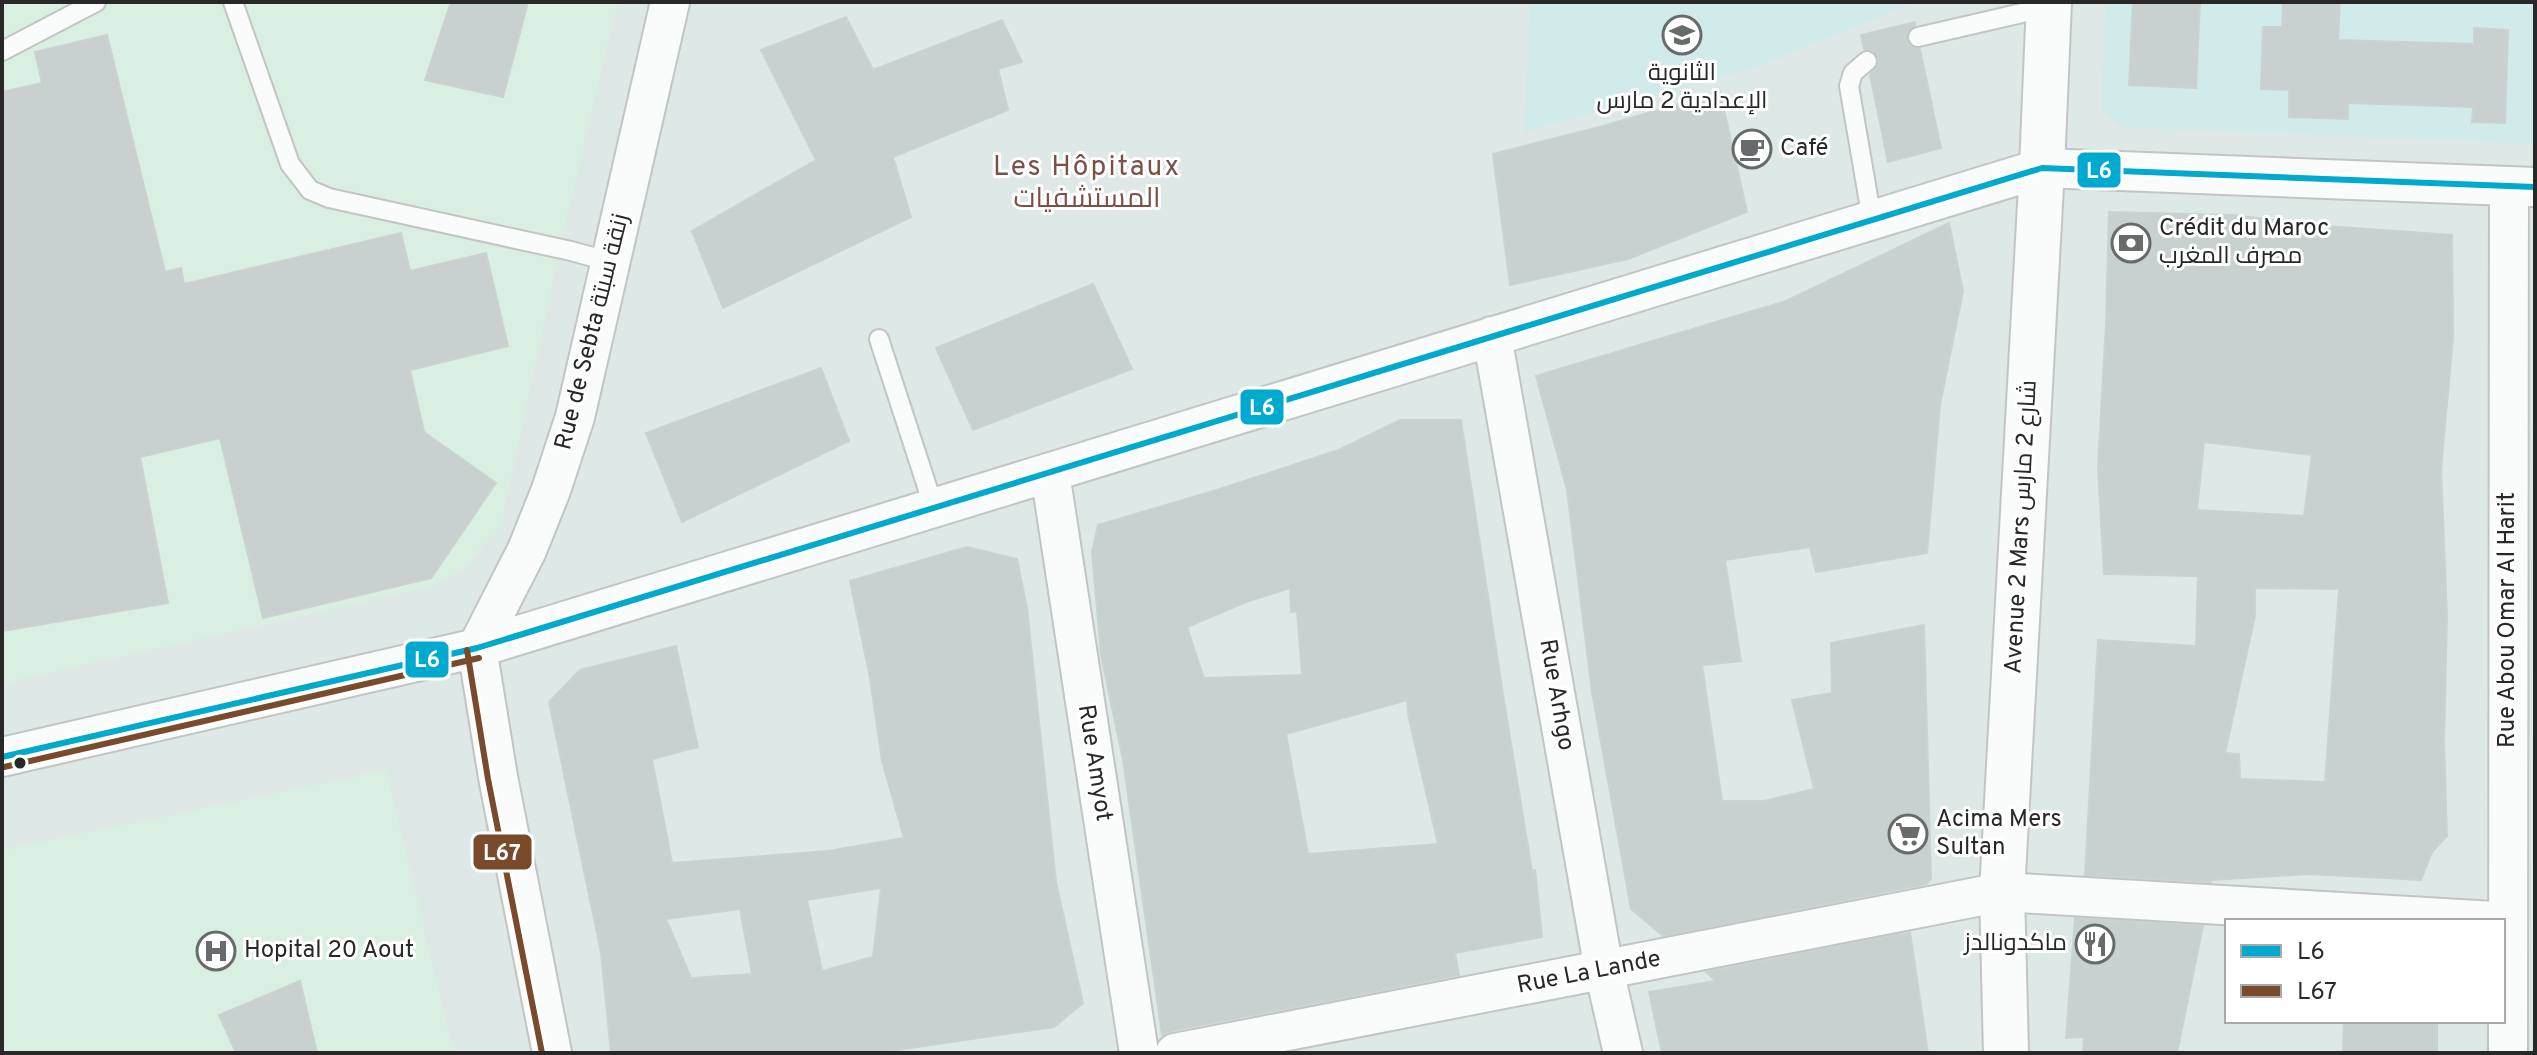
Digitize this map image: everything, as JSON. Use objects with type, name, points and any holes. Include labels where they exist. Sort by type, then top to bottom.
[{"type":"main road","name":"Avenue 2 Mars شارع 2 مارس","points":[[2006,1053],[2002,892],[2042,168],[2048,4]]},
{"type":"street","name":"Rue de Sebta زنقة سبتة","points":[[477,648],[527,550],[575,417],[670,2]]},
{"type":"street","points":[[2,757],[477,648],[2042,168],[2522,187]]},
{"type":"street","name":"Rue Abou Omar Al Harit","points":[[2508,1053],[2522,187]]},
{"type":"street","name":"Rue Arhgo","points":[[1492,336],[1604,970],[1623,1053]]},
{"type":"street","name":"Rue Amyot","points":[[1050,473],[1139,1053]]},
{"type":"street","points":[[477,648],[498,777],[552,1053]]},
{"type":"street","name":"Rue La Lande","points":[[1175,1053],[2002,892],[2459,919]]},
{"type":"lane","points":[[2,51],[96,2]]},
{"type":"lane","points":[[233,2],[290,164],[310,190],[329,198],[611,262]]},
{"type":"lane","points":[[1918,37],[2048,4]]},
{"type":"lane","points":[[1867,61],[1853,73],[1849,86],[1872,220]]},
{"type":"lane","points":[[879,339],[934,508]]},
{"type":"shaded area","points":[[2,2],[618,2],[568,212],[501,526],[463,569],[431,587],[2,684]]},
{"type":"shaded area","name":"الثانوية الإعدادية 2 مارس","points":[[1530,2],[1916,2],[1755,68],[1524,132]]},
{"type":"shaded area","points":[[2106,2],[2535,2],[2535,144],[2122,127],[2101,110]]},
{"type":"shaded area","name":"Hopital 20 Aout","points":[[386,770],[454,1053],[2,1053],[2,850]]},
{"type":"building","points":[[451,2],[528,2],[503,97],[425,80]]},
{"type":"building","points":[[2133,2],[2200,2],[2196,88],[2129,85]]},
{"type":"building","points":[[2283,2],[2340,2],[2338,40],[2474,44],[2474,28],[2508,30],[2505,123],[2472,122],[2473,107],[2348,103],[2348,119],[2289,117],[2289,90],[2261,89],[2263,27],[2282,27]]},
{"type":"building","points":[[846,17],[873,70],[1002,20],[1022,62],[998,69],[1008,110],[893,157],[911,217],[723,308],[692,231],[816,160],[761,50]]},
{"type":"building","points":[[1915,22],[1906,39],[1910,46],[1920,49],[1941,148],[1888,162],[1870,75],[1878,66],[1879,58],[1872,50],[1864,49],[1861,35]]},
{"type":"building","points":[[107,35],[165,272],[181,268],[184,284],[401,233],[410,271],[486,253],[508,346],[410,370],[424,432],[496,483],[431,578],[263,618],[220,438],[140,457],[168,603],[2,631],[2,92],[42,83],[35,52]]},
{"type":"building","points":[[1720,92],[1747,212],[1628,259],[1510,285],[1493,154]]},
{"type":"building","points":[[2109,212],[2232,215],[2325,226],[2452,235],[2453,338],[2441,470],[2447,615],[2444,742],[2447,836],[2432,852],[2421,880],[2309,874],[2211,882],[2085,875],[2098,640],[2196,646],[2198,576],[2104,574],[2098,467]],"holes":[[[2204,442],[2312,455],[2304,516],[2197,510]],[[2255,588],[2339,589],[2325,782],[2240,779],[2239,754],[2225,753],[2255,616]]]},
{"type":"building","points":[[1949,223],[1963,291],[1940,405],[1927,553],[1816,572],[1810,547],[1725,560],[1741,661],[1702,665],[1722,801],[1764,801],[1814,789],[1792,700],[1832,693],[1831,643],[1924,625],[1931,879],[1926,884],[1663,936],[1631,909],[1592,692],[1567,490],[1536,376],[1786,301]]},
{"type":"building","points":[[1093,284],[1132,369],[973,430],[936,348]]},
{"type":"building","points":[[821,368],[849,441],[682,522],[646,433]]},
{"type":"building","points":[[1400,420],[1461,420],[1504,701],[1532,871],[1535,870],[1542,937],[1455,953],[1459,975],[1162,1035],[1123,760],[1101,655],[1092,552],[1098,525],[1341,449]],"holes":[[[1290,588],[1291,612],[1297,611],[1302,675],[1204,678],[1187,627],[1246,602]],[[1407,700],[1438,844],[1308,854],[1286,734]]]},
{"type":"building","points":[[967,547],[1017,559],[1027,608],[1056,882],[1083,1003],[1054,1027],[876,1053],[611,1053],[601,953],[549,702],[580,670],[676,646],[698,747],[652,759],[672,863],[828,851],[904,838],[882,761],[870,678],[850,581]],"holes":[[[881,888],[873,957],[822,971],[807,900]],[[740,909],[752,974],[691,978],[666,919]]]},
{"type":"building","points":[[2075,918],[2203,926],[2177,1053],[2083,1053],[2084,1037],[2066,1038]]},
{"type":"building","points":[[1910,932],[1928,1053],[1662,1053],[1649,992],[1716,981],[1706,972]]},
{"type":"building","points":[[300,981],[317,1053],[236,1053],[219,1015]]},
{"type":"building","points":[[2344,1023],[2437,1023],[2437,1053],[2343,1053]]},
{"type":"transit line","name":"L6","points":[[2,757],[477,648],[2042,168],[2535,187]]},
{"type":"transit line","name":"L67","points":[[467,650],[488,779],[542,1053]]},
{"type":"transit line","name":"L67","points":[[4,767],[479,658]]},
{"type":"place","name":"الثانوية الإعدادية 2 مارس","points":[[1682,35]]},
{"type":"place","name":"Café","points":[[1752,149]]},
{"type":"place","name":"Crédit du Maroc مصرف المغرب","points":[[2131,243]]},
{"type":"place","name":"Acima Mers Sultan","points":[[1908,834]]},
{"type":"place","name":"ماكدونالدز","points":[[2095,944]]},
{"type":"place","name":"Hopital 20 Aout","points":[[216,951]]},
{"type":"district","name":"Les Hôpitaux المستشفيات","points":[[1087,184]]}]
